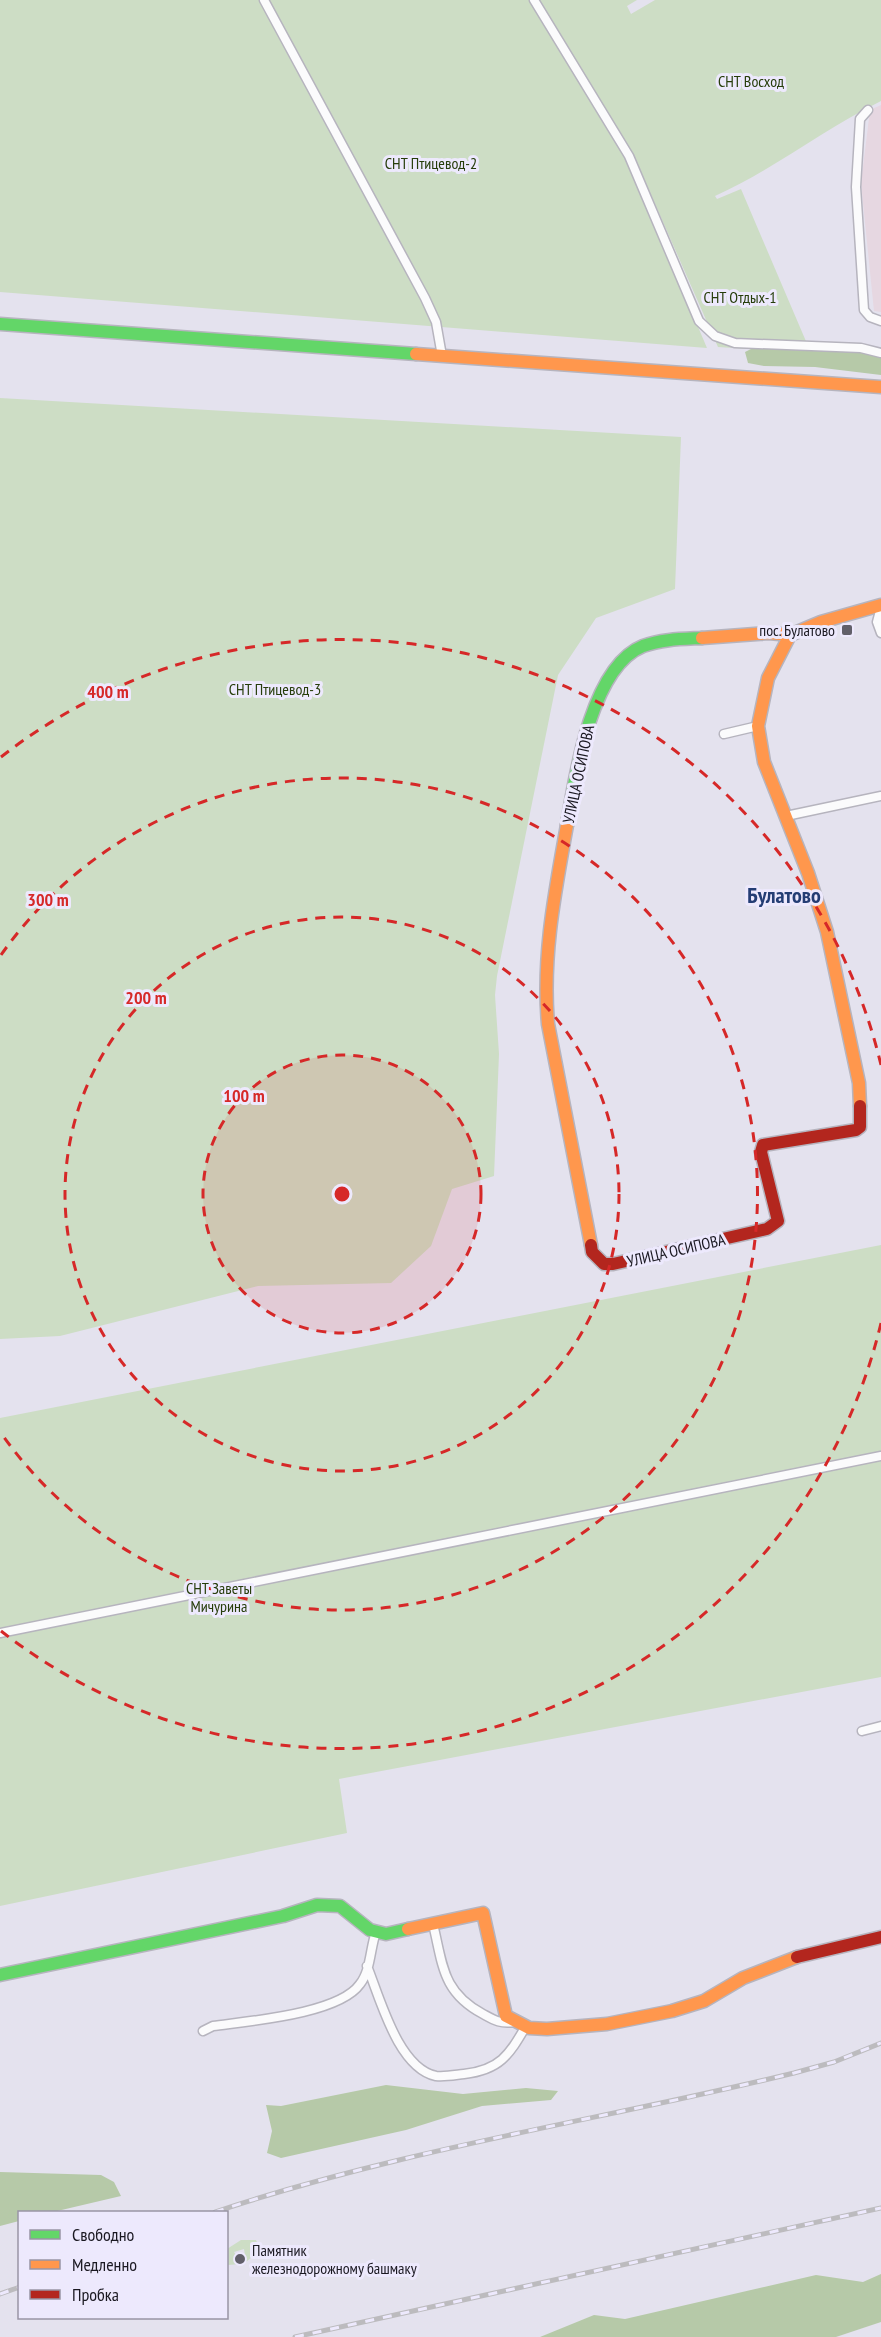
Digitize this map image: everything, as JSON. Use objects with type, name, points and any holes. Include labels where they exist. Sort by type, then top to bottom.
[{"type":"street","points":[[264,0],[425,298],[436,322],[442,356]]},
{"type":"street","points":[[534,0],[629,156],[699,321],[715,336],[735,343],[861,348],[881,353]]},
{"type":"street","points":[[868,110],[860,119],[856,187],[864,310],[870,317],[881,321]]},
{"type":"street","points":[[0,324],[881,387]]},
{"type":"street","points":[[881,606],[877,622],[881,633]]},
{"type":"street","name":"УЛИЦА ОСИПОВА","points":[[790,635],[768,678],[758,726],[764,762],[786,816],[827,932],[859,1083],[860,1126],[855,1130],[763,1145],[761,1152],[778,1221],[767,1229],[614,1264],[604,1264],[592,1252],[548,1024],[545,988],[548,935],[584,737],[594,709],[614,670],[629,654],[643,646],[667,640],[769,633],[790,635],[821,622],[881,606]]},
{"type":"street","points":[[724,734],[758,726]]},
{"type":"street","points":[[786,816],[881,796]]},
{"type":"street","points":[[0,1633],[881,1456]]},
{"type":"street","points":[[862,1731],[881,1726]]},
{"type":"street","points":[[0,1975],[283,1916],[317,1905],[340,1906],[370,1930],[386,1934],[483,1913],[501,2003],[506,2016],[514,2022]]},
{"type":"street","points":[[433,1924],[450,1988],[472,2009],[497,2022],[514,2022],[547,2030],[576,2028],[672,2011],[704,2001],[743,1978],[783,1960],[881,1938]]},
{"type":"street","points":[[203,2031],[213,2026],[328,2007],[347,1998],[360,1984],[376,1932]]},
{"type":"street","points":[[367,1966],[405,2053],[424,2070],[436,2076],[470,2074],[502,2062],[526,2026]]},
{"type":"shaded area","points":[[881,105],[881,312],[874,311],[861,183],[870,110]]},
{"type":"green space","name":"СНТ Птицевод-2","points":[[0,0],[529,0],[626,157],[707,348],[0,292]]},
{"type":"green space","points":[[539,0],[637,0],[627,6],[631,14],[655,0],[881,0],[881,101],[715,196],[717,199],[741,189],[811,353],[718,347],[633,154]]},
{"type":"green space","points":[[755,347],[863,352],[881,357],[881,375],[815,367],[764,366],[748,363],[745,352]]},
{"type":"green space","name":"СНТ Птицевод-3","points":[[0,398],[681,437],[675,589],[596,618],[558,675],[497,976],[495,995],[499,1054],[494,1176],[452,1189],[431,1246],[391,1283],[258,1286],[60,1336],[0,1339]]},
{"type":"green space","name":"СНТ Заветы Мичурина","points":[[881,1245],[881,1677],[339,1779],[347,1833],[0,1906],[0,1418]]},
{"type":"green space","points":[[386,2085],[463,2094],[526,2088],[558,2091],[551,2100],[482,2106],[406,2130],[281,2158],[267,2153],[272,2131],[266,2105],[281,2106]]},
{"type":"green space","points":[[0,2172],[101,2175],[114,2182],[121,2196],[57,2211],[18,2211],[18,2221],[0,2226]]},
{"type":"green space","points":[[241,2240],[256,2240],[260,2250],[246,2262],[244,2249],[234,2252],[242,2264],[228,2265],[228,2248]]},
{"type":"green space","points":[[881,2274],[881,2322],[836,2337],[540,2337],[594,2315],[625,2319],[816,2275],[863,2282]]},
{"type":"railway","points":[[218,2211],[358,2170],[794,2073],[834,2062],[881,2043]]},
{"type":"railway","points":[[295,2337],[881,2208]]},
{"type":"railway","points":[[0,2294],[18,2288]]},
{"type":"traffic: fast","points":[[0,324],[416,354]]},
{"type":"traffic: fast","points":[[567,825],[588,725],[610,676],[625,658],[643,646],[665,641],[702,638]]},
{"type":"traffic: fast","points":[[0,1975],[283,1916],[317,1905],[340,1906],[370,1930],[386,1934],[408,1929]]},
{"type":"traffic: slow","points":[[416,354],[881,387]]},
{"type":"traffic: slow","points":[[702,638],[769,633],[790,635],[821,622],[881,605]]},
{"type":"traffic: slow","points":[[790,635],[768,678],[758,726],[764,762],[808,873],[827,932],[859,1083],[860,1106]]},
{"type":"traffic: slow","points":[[567,825],[548,949],[548,1024],[591,1245]]},
{"type":"traffic: slow","points":[[408,1929],[483,1913],[506,2016],[529,2028],[547,2029],[607,2024],[672,2011],[704,2001],[743,1978],[797,1957]]},
{"type":"traffic: jam","points":[[591,1245],[592,1252],[604,1264],[613,1264],[767,1229],[778,1221],[761,1152],[763,1145],[856,1130],[860,1127],[860,1106]]},
{"type":"traffic: jam","points":[[797,1957],[881,1937]]},
{"type":"place","name":"пос. Булатово","points":[[847,630]]},
{"type":"place","name":"Памятник железнодорожному башмаку","points":[[240,2259]]},
{"type":"district","name":"Булатово","points":[[784,895]]},
{"type":"park label","name":"СНТ Восход","points":[[751,81]]},
{"type":"park label","name":"СНТ Отдых-1","points":[[740,297]]}]
